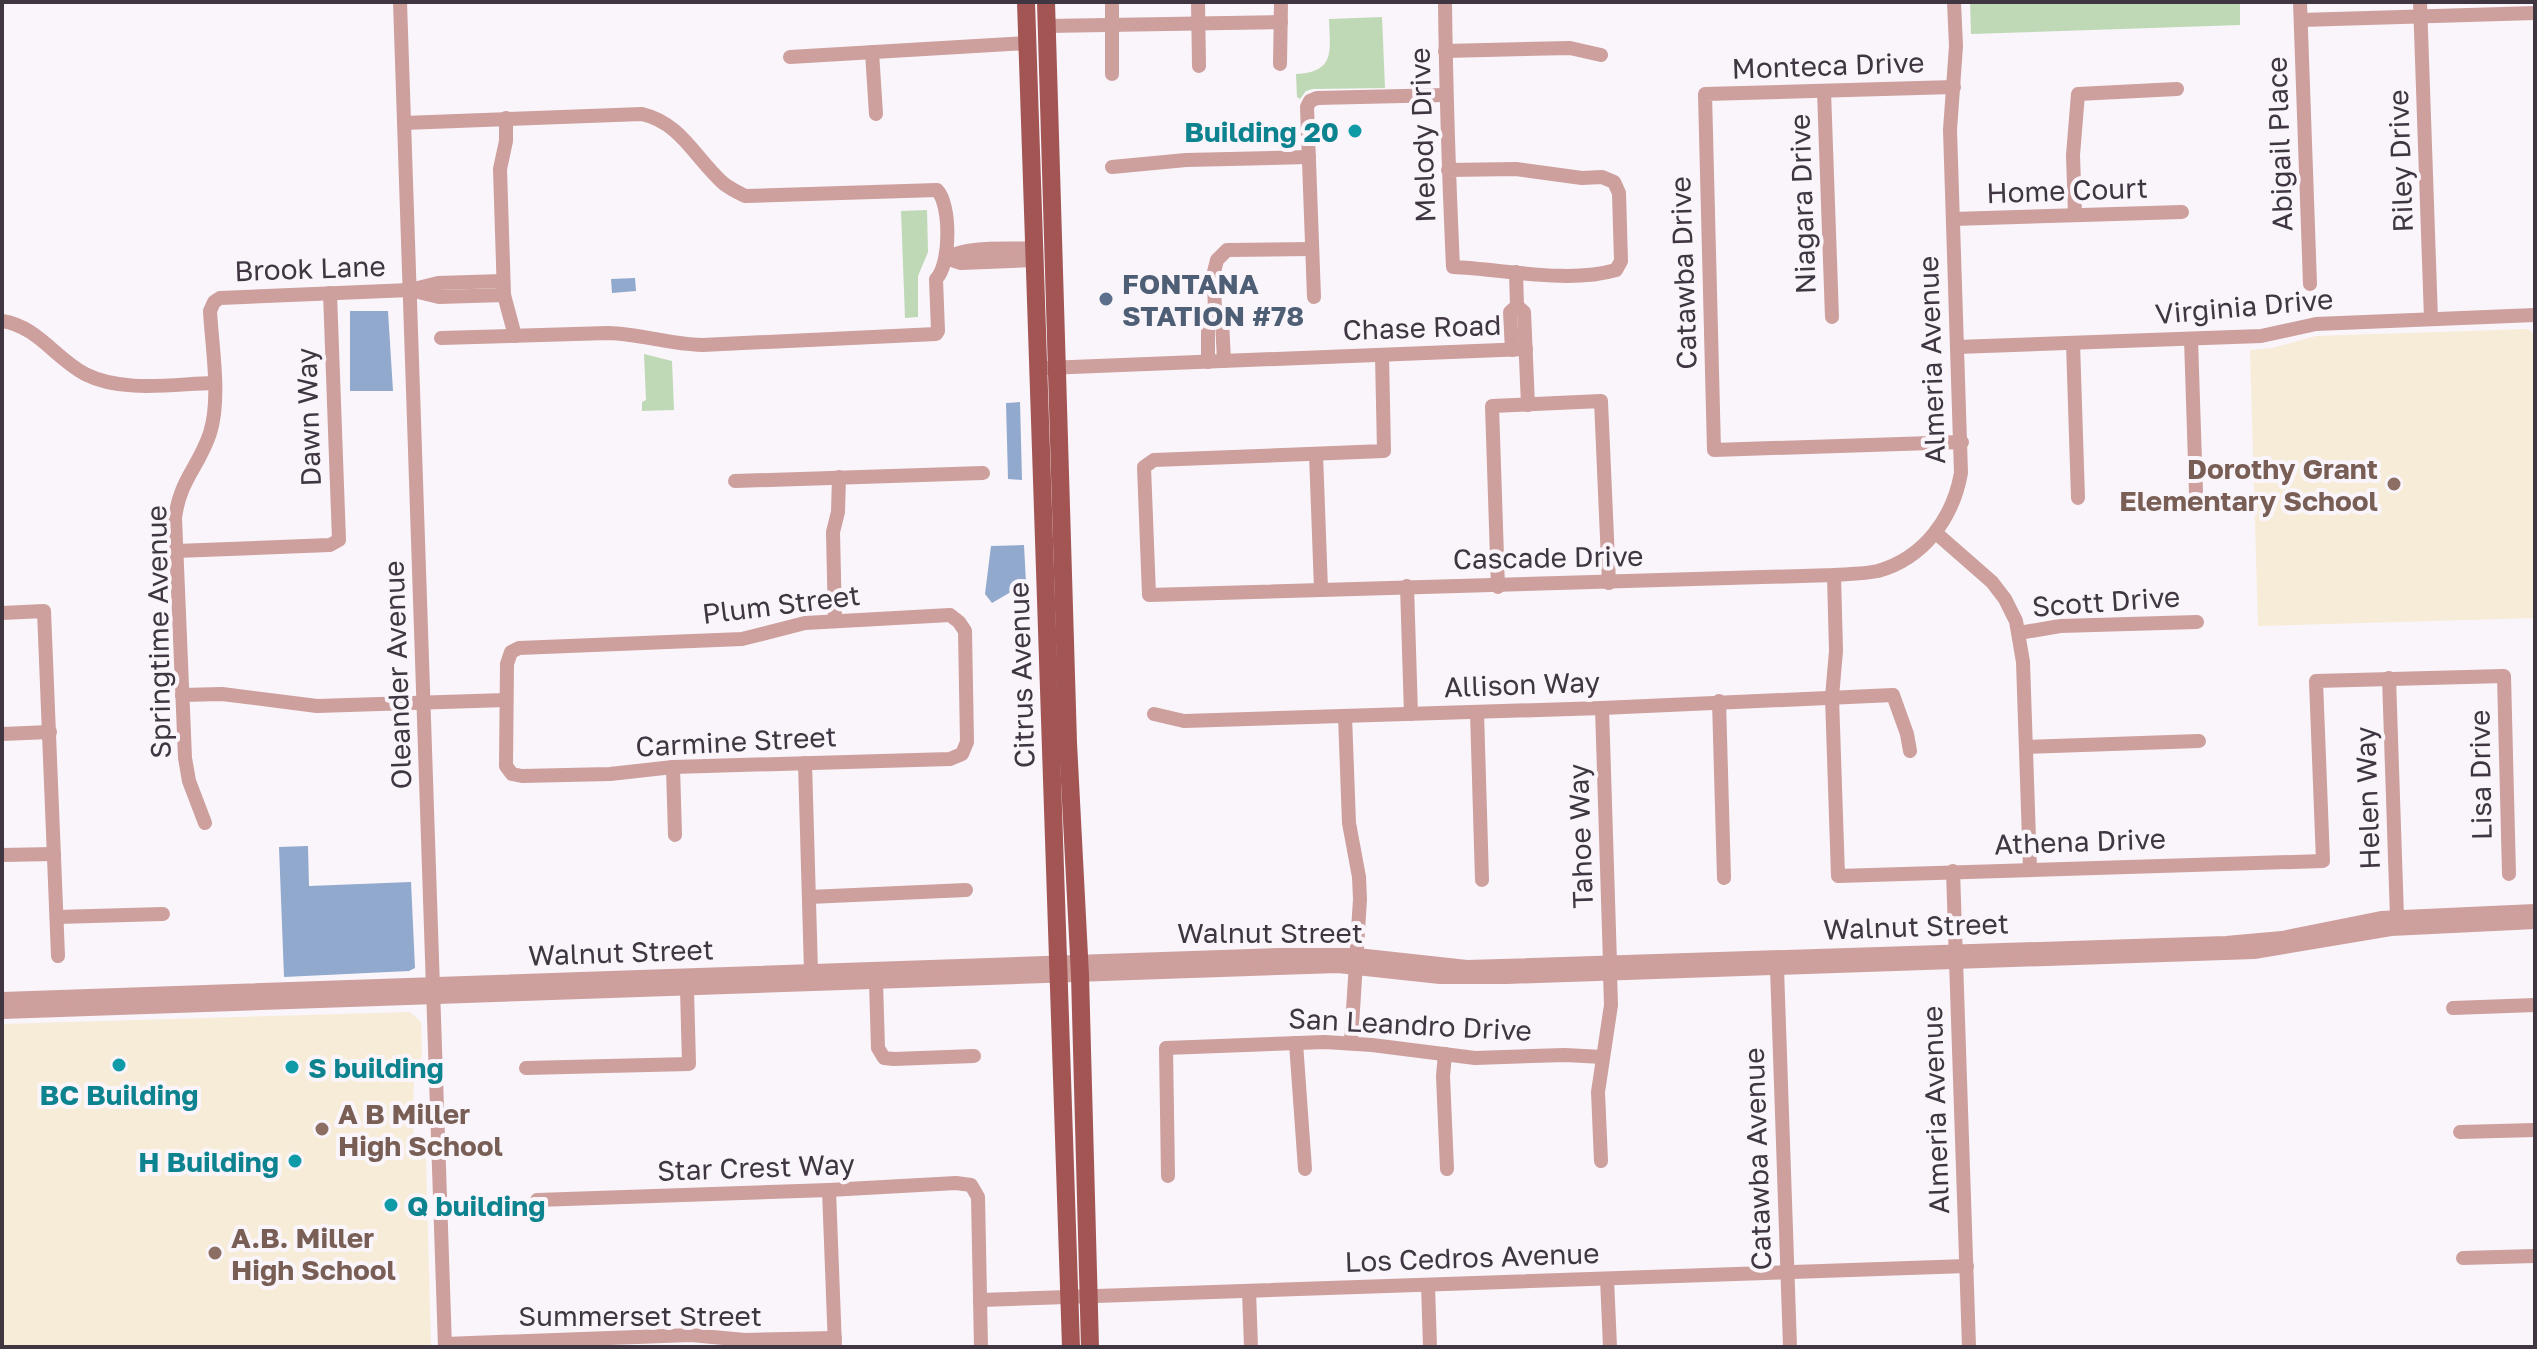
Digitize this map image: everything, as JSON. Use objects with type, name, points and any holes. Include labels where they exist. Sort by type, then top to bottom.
[{"type":"main road","name":"Citrus Avenue","points":[[1026,2],[1058,970],[1079,1297],[1090,1347]]},
{"type":"main road","name":"Citrus Avenue","points":[[1046,2],[1068,743],[1079,968],[1079,1297],[1071,1347]]},
{"type":"street","name":"Oleander Avenue","points":[[400,2],[445,1346]]},
{"type":"street","points":[[1112,2],[1112,74]]},
{"type":"street","points":[[1198,2],[1199,66]]},
{"type":"street","points":[[1280,64],[1281,2]]},
{"type":"street","name":"Melody Drive","points":[[1445,2],[1453,267],[1516,272]]},
{"type":"street","name":"Almeria Avenue","points":[[1936,533],[1959,485],[1962,442],[1950,130],[1954,87],[1954,2]]},
{"type":"street","name":"Abigail Place","points":[[2300,2],[2310,284]]},
{"type":"street","points":[[2301,20],[2421,9],[2535,13]]},
{"type":"street","name":"Riley Drive","points":[[2421,9],[2431,319]]},
{"type":"street","points":[[1047,26],[1281,22]]},
{"type":"street","points":[[790,57],[1027,43]]},
{"type":"street","points":[[1445,51],[1570,48],[1601,55]]},
{"type":"street","points":[[872,52],[876,114]]},
{"type":"street","name":"Monteca Drive","points":[[1705,94],[1954,87]]},
{"type":"street","points":[[2075,215],[2073,144],[2078,94],[2177,89]]},
{"type":"street","name":"Niagara Drive","points":[[1824,91],[1832,317]]},
{"type":"street","name":"Catawba Drive","points":[[1705,94],[1714,450],[1962,442]]},
{"type":"street","points":[[1314,297],[1307,107],[1310,101],[1317,98],[1446,95]]},
{"type":"street","points":[[404,123],[642,114],[656,117],[680,134],[725,185],[745,196],[937,190],[946,206],[946,258],[936,279],[936,334],[702,345],[673,344],[630,333],[441,338]]},
{"type":"street","points":[[506,118],[506,141],[500,169],[503,288],[515,336]]},
{"type":"street","points":[[1112,167],[1186,160],[1309,157]]},
{"type":"street","points":[[1448,170],[1516,169],[1582,178],[1602,177],[1614,182],[1619,193],[1621,261],[1616,270],[1603,274],[1556,275],[1516,272],[1517,306],[1510,312],[1528,405]]},
{"type":"street","name":"Home Court","points":[[1953,219],[2182,212]]},
{"type":"street","points":[[1216,361],[1222,321],[1215,313],[1214,272],[1217,260],[1227,250],[1312,249]]},
{"type":"street","points":[[946,258],[971,250],[1034,254]]},
{"type":"street","name":"Brook Lane","points":[[214,302],[220,298],[410,290],[439,297],[458,290],[503,288]]},
{"type":"street","name":"Dawn Way","points":[[176,551],[330,545],[339,540],[330,293]]},
{"type":"street","name":"Springtime Avenue","points":[[205,823],[189,781],[185,758],[176,551],[177,502],[182,486],[201,455],[215,416],[210,311],[214,302]]},
{"type":"street","name":"Virginia Drive","points":[[1957,347],[2261,336],[2316,324],[2535,315]]},
{"type":"street","points":[[2,321],[29,330],[84,373],[108,382],[132,385],[213,383]]},
{"type":"street","points":[[2191,339],[2196,493]]},
{"type":"street","points":[[2073,343],[2078,498]]},
{"type":"street","name":"Chase Road","points":[[1039,368],[1519,350]]},
{"type":"street","points":[[1321,589],[1316,454],[1384,451],[1382,355]]},
{"type":"street","points":[[1498,587],[1492,406],[1601,401],[1609,583]]},
{"type":"street","name":"Cascade Drive","points":[[1316,454],[1154,460],[1144,467],[1149,595],[1407,586],[1498,587],[1862,573],[1888,567],[1916,552],[1936,533]]},
{"type":"street","points":[[735,481],[983,473]]},
{"type":"street","points":[[835,621],[833,532],[838,512],[839,477]]},
{"type":"street","points":[[1936,533],[1999,590],[2011,610],[2019,633],[2023,662],[2030,869]]},
{"type":"street","points":[[1832,697],[1836,651],[1834,575]]},
{"type":"street","points":[[1407,586],[1411,714]]},
{"type":"street","points":[[2,613],[44,611],[58,956]]},
{"type":"street","name":"Plum Street","points":[[506,700],[507,664],[511,652],[526,646],[742,639],[805,623],[950,615],[965,631],[967,742],[962,754]]},
{"type":"street","name":"Scott Drive","points":[[2019,633],[2060,626],[2197,622]]},
{"type":"street","name":"Lisa Drive","points":[[2389,678],[2504,676],[2509,874]]},
{"type":"street","name":"Athena Drive","points":[[1832,697],[1838,876],[2323,861],[2316,681],[2389,678]]},
{"type":"street","name":"Helen Way","points":[[2389,678],[2397,917]]},
{"type":"street","points":[[182,695],[222,694],[317,706],[506,700]]},
{"type":"street","name":"Allison Way","points":[[1154,714],[1184,721],[1893,695],[1910,751]]},
{"type":"street","name":"Carmine Street","points":[[506,700],[506,766],[512,774],[522,776],[584,775],[673,767],[950,759],[962,754]]},
{"type":"street","points":[[1719,701],[1724,878]]},
{"type":"street","name":"Tahoe Way","points":[[1601,1161],[1598,1092],[1611,1005],[1602,708]]},
{"type":"street","points":[[1477,712],[1482,880]]},
{"type":"street","points":[[1345,716],[1349,823],[1359,888],[1351,1042]]},
{"type":"street","points":[[2,734],[50,732]]},
{"type":"street","points":[[2026,747],[2199,741]]},
{"type":"street","points":[[805,763],[811,971]]},
{"type":"street","points":[[673,767],[675,835]]},
{"type":"street","points":[[2,855],[54,854]]},
{"type":"street","name":"Almeria Avenue","points":[[1953,871],[1969,1347]]},
{"type":"street","points":[[809,897],[966,890]]},
{"type":"street","name":"Walnut Street","points":[[1610,969],[1777,968],[2256,941],[2397,917],[2535,911]]},
{"type":"street","points":[[57,917],[163,914]]},
{"type":"street","name":"Walnut Street","points":[[2,999],[211,990],[434,992],[687,989],[876,982],[1079,968],[1357,961],[1465,978],[1610,969],[1956,957],[2254,952],[2391,929],[2535,922]]},
{"type":"street","name":"Catawba Avenue","points":[[1777,968],[1790,1347]]},
{"type":"street","name":"Walnut Street","points":[[2,1012],[811,971],[1058,970]]},
{"type":"street","points":[[876,982],[878,1048],[884,1058],[974,1056]]},
{"type":"street","points":[[526,1068],[689,1064],[687,989]]},
{"type":"street","points":[[2453,1008],[2535,1005]]},
{"type":"street","name":"San Leandro Drive","points":[[1168,1176],[1166,1048],[1351,1042],[1475,1058],[1603,1057]]},
{"type":"street","points":[[1296,1043],[1305,1169]]},
{"type":"street","points":[[1445,1054],[1447,1169]]},
{"type":"street","points":[[2460,1132],[2535,1130]]},
{"type":"street","name":"Star Crest Way","points":[[537,1200],[956,1183],[975,1188],[978,1197],[980,1300]]},
{"type":"street","points":[[829,1190],[835,1343]]},
{"type":"street","points":[[2463,1258],[2535,1256]]},
{"type":"street","name":"Los Cedros Avenue","points":[[980,1300],[1967,1266]]},
{"type":"street","points":[[1607,1279],[1610,1347]]},
{"type":"street","points":[[1428,1285],[1430,1347]]},
{"type":"street","points":[[1249,1291],[1251,1347]]},
{"type":"street","points":[[980,1300],[981,1347]]},
{"type":"street","name":"Summerset Street","points":[[445,1346],[745,1340],[835,1343]]},
{"type":"shaded area","name":"Dorothy Grant Elementary School","points":[[2528,329],[2535,335],[2535,618],[2258,626],[2250,350],[2272,348],[2316,336]]},
{"type":"shaded area","name":"A.B. Miller High School","points":[[410,1012],[421,1022],[422,1056],[414,1076],[413,1115],[414,1140],[426,1158],[431,1347],[2,1347],[2,1024]]},
{"type":"green space","points":[[1970,2],[2240,2],[2240,25],[1971,34]]},
{"type":"green space","points":[[1382,17],[1385,88],[1313,89],[1306,91],[1300,99],[1297,97],[1296,74],[1318,69],[1328,58],[1329,19]]},
{"type":"green space","points":[[927,210],[928,252],[918,276],[918,317],[905,318],[901,211]]},
{"type":"green space","points":[[644,354],[672,361],[674,410],[642,411],[642,402],[646,400]]},
{"type":"water","points":[[635,278],[636,291],[612,293],[611,279]]},
{"type":"water","points":[[350,311],[388,311],[393,391],[350,391]]},
{"type":"water","points":[[1020,402],[1022,480],[1008,479],[1006,403]]},
{"type":"water","points":[[1024,545],[1026,583],[992,603],[985,594],[991,546]]},
{"type":"water","points":[[308,846],[309,886],[411,882],[415,968],[409,971],[284,977],[279,847]]},
{"type":"place","name":"Building 20","points":[[1355,131]]},
{"type":"place","name":"FONTANA STATION #78","points":[[1106,299]]},
{"type":"place","name":"Dorothy Grant Elementary School","points":[[2394,484]]},
{"type":"place","name":"BC Building","points":[[119,1065]]},
{"type":"place","name":"S building","points":[[292,1067]]},
{"type":"place","name":"A B Miller High School","points":[[322,1129]]},
{"type":"place","name":"H Building","points":[[295,1161]]},
{"type":"place","name":"Q building","points":[[391,1205]]},
{"type":"place","name":"A.B. Miller High School","points":[[215,1253]]}]
